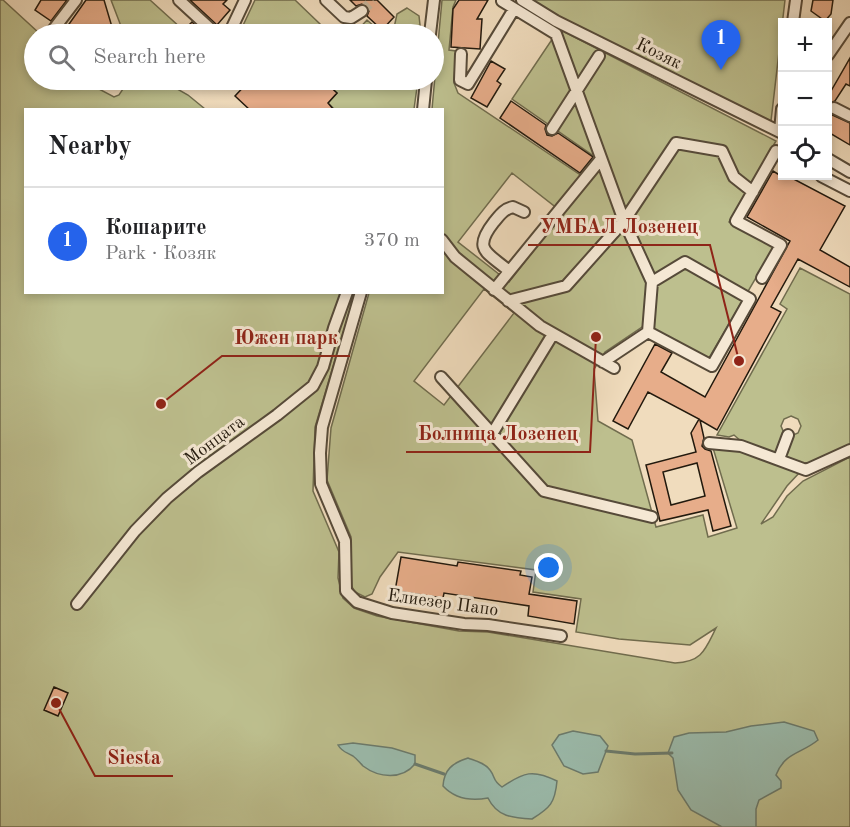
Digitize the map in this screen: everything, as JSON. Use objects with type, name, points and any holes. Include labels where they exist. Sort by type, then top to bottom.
[{"type":"street","points":[[58,24],[76,0]]},
{"type":"street","points":[[179,0],[205,24]]},
{"type":"street","points":[[233,24],[245,0]]},
{"type":"street","points":[[326,0],[344,17],[351,18],[362,11]]},
{"type":"street","points":[[431,24],[434,0]]},
{"type":"street","name":"Козяк","points":[[522,0],[556,21],[778,131]]},
{"type":"street","points":[[794,18],[796,0]]},
{"type":"street","points":[[502,1],[556,34],[624,221],[652,282],[648,332]]},
{"type":"street","points":[[461,54],[460,80],[468,84],[514,9]]},
{"type":"street","points":[[832,49],[850,23]]},
{"type":"street","points":[[552,129],[599,56]]},
{"type":"street","points":[[423,108],[425,90]]},
{"type":"street","points":[[834,108],[850,116]]},
{"type":"street","points":[[508,301],[566,286],[624,221],[676,143],[722,151],[734,177],[753,192]]},
{"type":"street","points":[[762,278],[781,245],[736,221],[776,151],[778,152]]},
{"type":"street","points":[[494,290],[601,159]]},
{"type":"street","points":[[832,161],[850,172]]},
{"type":"street","points":[[829,180],[850,191]]},
{"type":"street","points":[[509,271],[484,249],[482,241],[484,235],[504,210],[513,207],[524,212]]},
{"type":"street","points":[[444,243],[455,257],[540,326],[614,368]]},
{"type":"street","points":[[648,332],[712,366],[750,299],[685,262],[652,282]]},
{"type":"street","name":"Монцата","points":[[77,604],[135,531],[167,498],[198,471],[313,386],[324,367],[334,328],[346,294]]},
{"type":"street","name":"Елиезер Папо","points":[[360,294],[322,427],[320,453],[321,484],[345,541],[346,591],[357,603],[392,614],[561,636]]},
{"type":"street","points":[[603,362],[648,332]]},
{"type":"street","points":[[492,434],[553,334]]},
{"type":"street","points":[[441,377],[544,491],[652,517]]},
{"type":"street","points":[[779,459],[788,435]]},
{"type":"street","points":[[709,443],[733,444],[779,459],[806,471],[850,450]]},
{"type":"green space","points":[[0,0],[3,0],[29,24],[24,24],[24,90],[101,90],[114,97],[122,90],[179,90],[204,108],[24,108],[24,294],[355,294],[315,427],[313,491],[339,552],[338,578],[343,598],[354,608],[377,616],[459,631],[488,632],[675,663],[691,660],[702,653],[716,628],[690,645],[619,639],[576,632],[581,599],[533,592],[536,570],[398,552],[380,577],[372,594],[365,597],[355,592],[351,585],[351,537],[327,480],[331,428],[369,294],[444,294],[444,108],[432,108],[434,90],[444,90],[444,24],[440,24],[442,0],[456,0],[453,7],[449,50],[456,51],[454,83],[458,93],[582,176],[595,157],[512,99],[559,29],[776,141],[729,222],[774,247],[709,358],[645,325],[605,352],[594,369],[598,421],[632,440],[656,527],[703,515],[708,537],[737,528],[713,448],[729,447],[800,472],[787,486],[761,524],[773,517],[787,496],[803,481],[850,457],[850,827],[0,827]],"holes":[[[512,173],[563,213],[509,282],[458,242]],[[484,289],[514,313],[444,405],[414,381]]]},
{"type":"green space","points":[[111,0],[150,0],[176,24],[120,24]]},
{"type":"green space","points":[[255,0],[295,0],[320,24],[244,24]]},
{"type":"green space","points":[[531,0],[785,0],[783,18],[778,18],[778,60],[771,121],[559,19]]},
{"type":"green space","points":[[407,8],[419,16],[420,24],[395,24],[397,14]]},
{"type":"green space","points":[[334,90],[417,90],[414,108],[333,108],[328,103],[337,93]]},
{"type":"green space","points":[[800,268],[850,294],[850,444],[806,467],[742,442],[734,435],[729,437],[717,435],[787,309],[780,304]],"holes":[[[791,416],[798,419],[801,426],[798,433],[791,436],[784,433],[781,426],[784,419]]]},
{"type":"shaded area","points":[[784,722],[814,731],[818,740],[789,758],[780,767],[776,775],[781,781],[781,788],[759,800],[756,809],[756,827],[722,827],[691,810],[678,790],[673,758],[668,753],[674,737],[689,733],[726,732]]},
{"type":"shaded area","points":[[573,731],[600,736],[608,746],[598,772],[583,774],[564,766],[552,745],[559,735]]},
{"type":"shaded area","points":[[353,743],[392,748],[415,755],[415,764],[404,773],[397,775],[376,773],[363,766],[338,745]]},
{"type":"shaded area","points":[[468,758],[488,768],[495,781],[502,787],[516,778],[529,774],[541,775],[557,781],[553,800],[538,815],[532,819],[525,819],[501,813],[488,798],[470,799],[453,794],[443,786],[447,771],[457,762]]},
{"type":"building","points":[[41,0],[67,0],[51,21],[35,10]]},
{"type":"building","points":[[86,0],[104,0],[111,24],[69,24]]},
{"type":"building","points":[[190,0],[227,0],[223,4],[230,10],[216,24]]},
{"type":"building","points":[[350,0],[377,0],[394,17],[388,24],[376,24],[367,16],[368,7],[362,4],[356,6]]},
{"type":"building","points":[[459,0],[488,0],[477,19],[482,19],[480,49],[451,47],[453,9]]},
{"type":"building","points":[[813,0],[833,0],[831,14],[828,18],[821,18],[811,11]]},
{"type":"building","points":[[850,58],[850,86],[846,84],[832,102],[832,89]]},
{"type":"building","points":[[491,61],[505,69],[497,81],[501,84],[487,107],[471,98]]},
{"type":"building","points":[[241,90],[334,90],[337,93],[328,103],[332,108],[248,108],[235,96]]},
{"type":"building","points":[[511,101],[546,125],[547,135],[552,136],[558,133],[593,157],[580,173],[500,118]]},
{"type":"building","points":[[832,115],[850,123],[850,145],[832,134]]},
{"type":"building","points":[[773,171],[778,174],[778,180],[796,180],[845,206],[820,250],[850,267],[850,287],[798,259],[771,307],[781,312],[717,430],[700,420],[704,438],[702,446],[711,451],[731,526],[713,531],[708,510],[660,521],[646,465],[696,452],[691,433],[699,419],[648,392],[628,429],[613,421],[655,344],[672,353],[661,372],[705,397],[790,241],[747,217]],"holes":[[[697,463],[705,496],[671,505],[663,472]]]},
{"type":"building","points":[[401,557],[457,566],[458,562],[521,571],[520,575],[532,577],[529,594],[577,601],[574,624],[528,616],[529,606],[444,593],[443,598],[395,591]]},
{"type":"building","points":[[54,687],[68,693],[58,716],[44,710]]},
{"type":"waterway","points":[[606,751],[635,754],[672,753]]},
{"type":"waterway","points":[[415,764],[444,774]]},
{"type":"tunnel","points":[[362,11],[373,0]]},
{"type":"place","name":"Кошарите","points":[[721,70]]},
{"type":"place","name":"Болница Лозенец","points":[[596,337]]},
{"type":"place","name":"УМБАЛ Лозенец","points":[[739,361]]},
{"type":"place","name":"Южен парк","points":[[161,404]]},
{"type":"place","name":"Siesta","points":[[56,703]]}]
